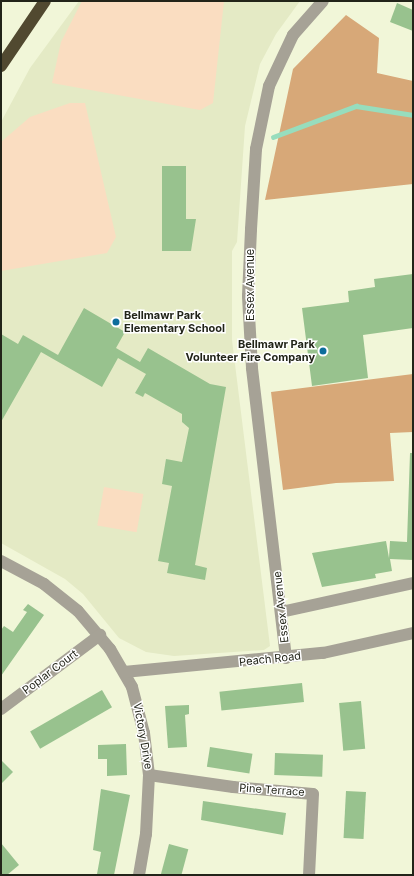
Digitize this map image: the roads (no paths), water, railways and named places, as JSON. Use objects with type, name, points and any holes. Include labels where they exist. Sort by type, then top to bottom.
[{"type":"highway","points":[[1,66],[44,1]]},
{"type":"street","name":"Essex Avenue","points":[[286,658],[252,368],[248,296],[254,181],[269,86],[293,35],[323,1]]},
{"type":"street","name":"Victory Drive","points":[[1,561],[57,593],[100,635],[124,672],[140,715],[149,775],[146,834],[139,875]]},
{"type":"street","points":[[281,612],[413,583]]},
{"type":"street","name":"Peach Road","points":[[124,672],[286,658],[413,633]]},
{"type":"street","name":"Poplar Court","points":[[1,709],[100,635]]},
{"type":"street","name":"Pine Terrace","points":[[149,775],[233,787],[314,794],[309,875]]},
{"type":"waterway","points":[[273,137],[356,106],[413,115]]},
{"type":"place","name":"Bellmawr Park Elementary School","points":[[116,322]]},
{"type":"place","name":"Bellmawr Park Volunteer Fire Company","points":[[323,351]]}]
